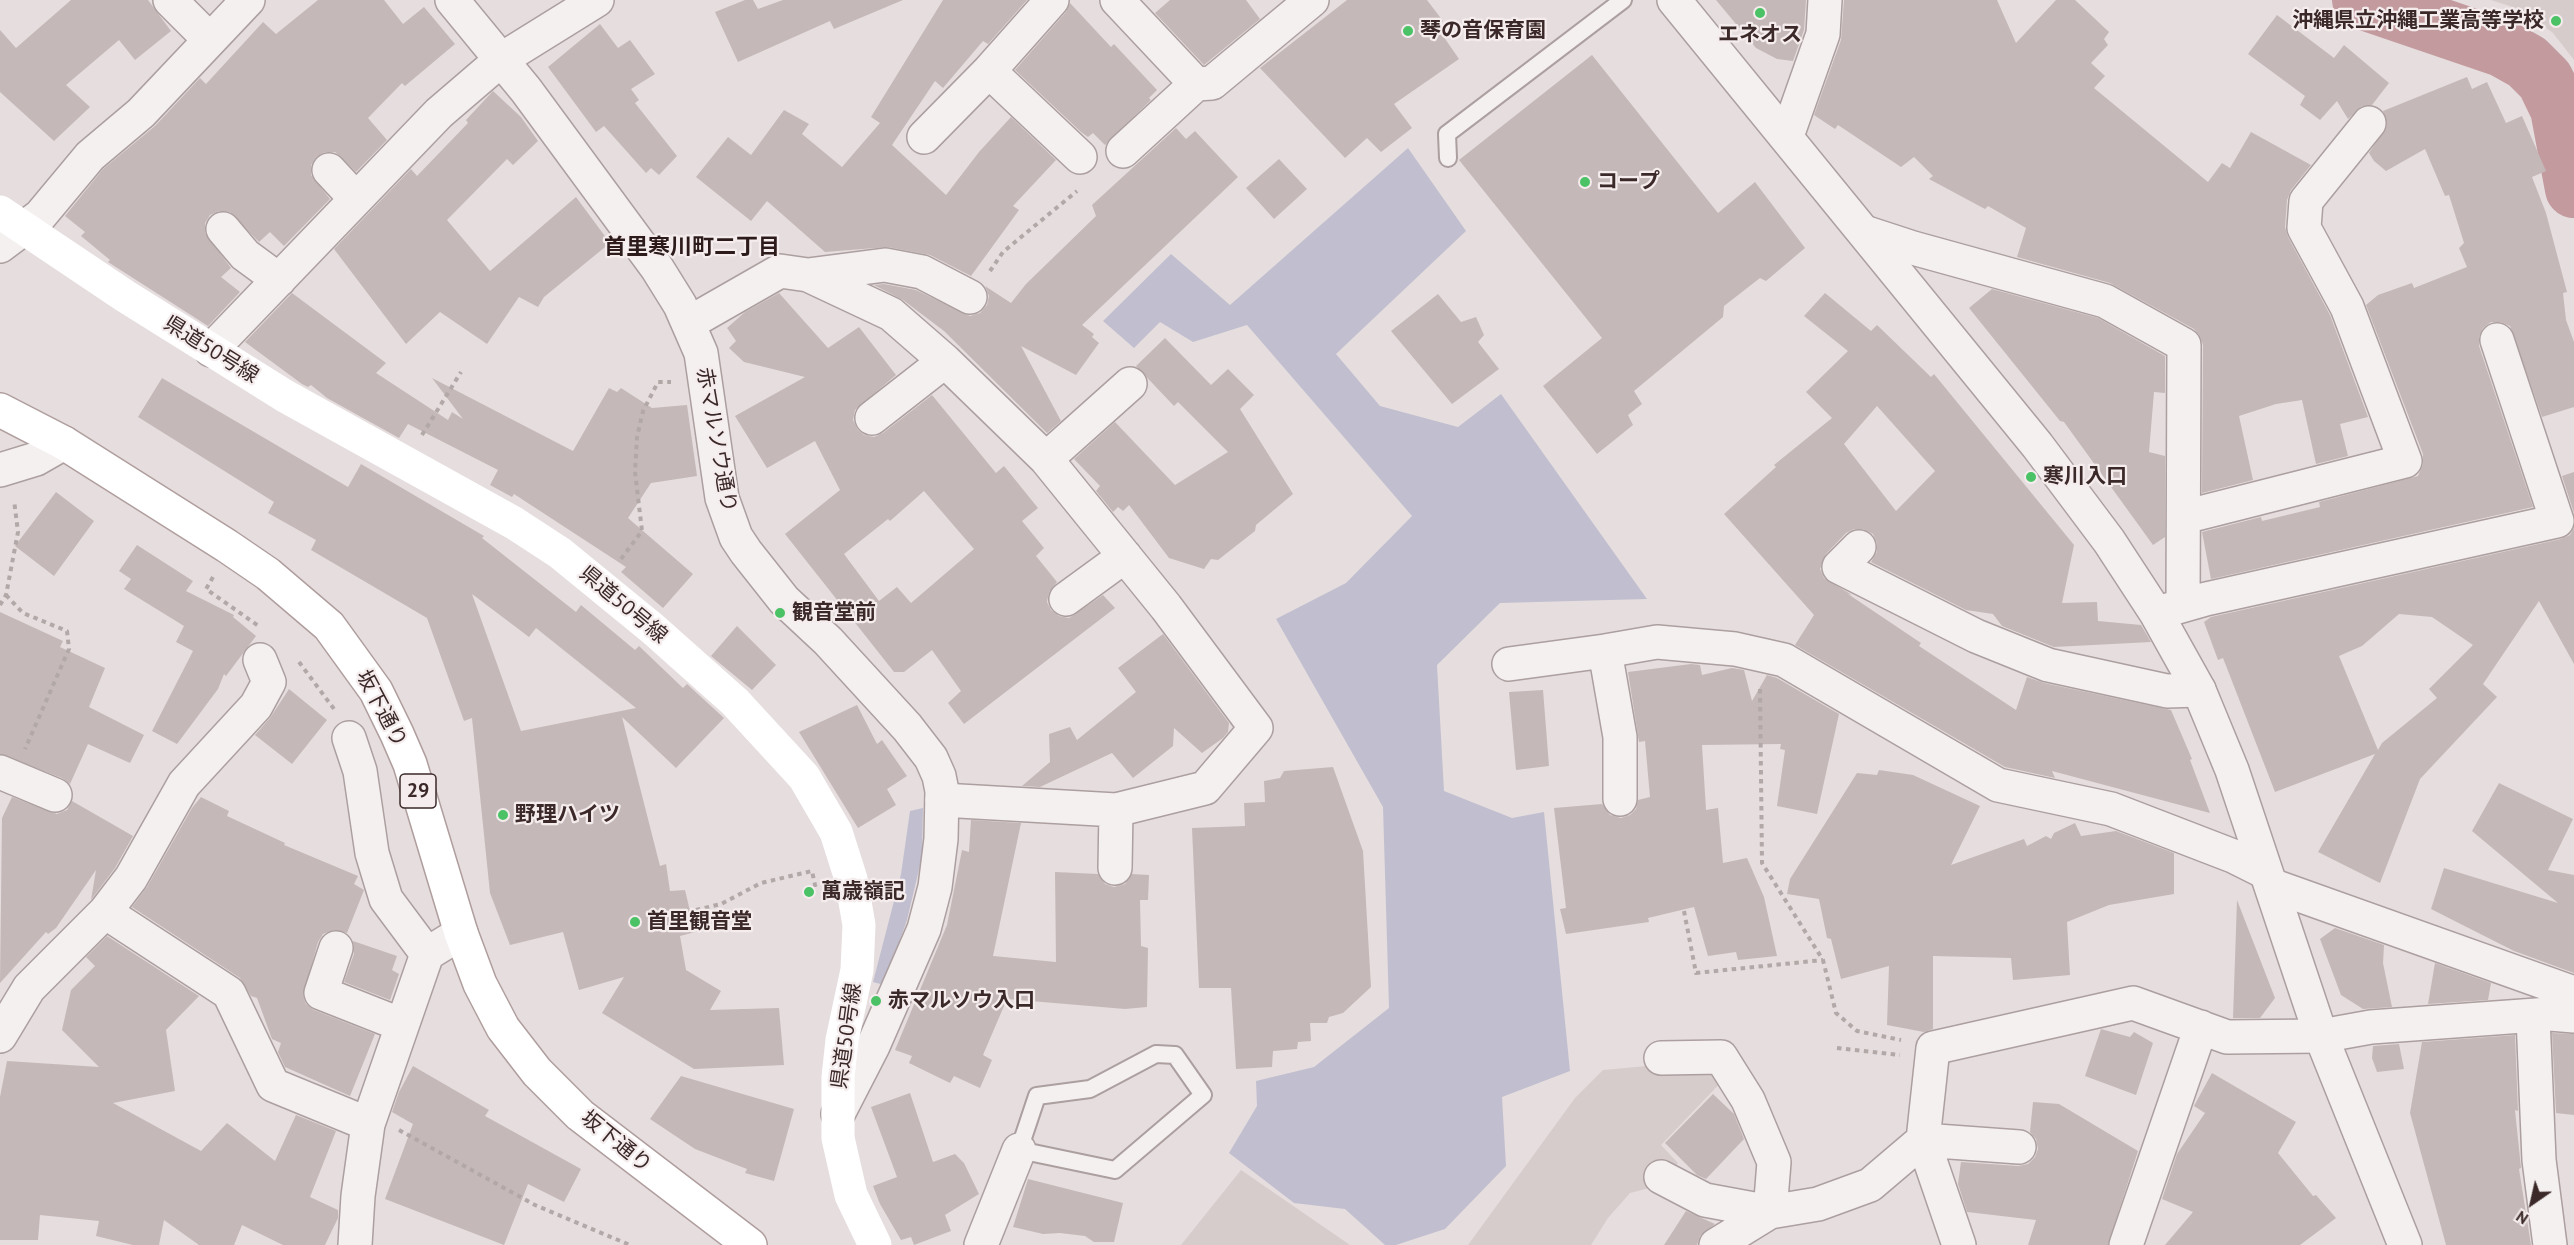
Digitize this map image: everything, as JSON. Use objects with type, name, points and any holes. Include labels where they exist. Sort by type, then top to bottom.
[{"type":"main road","name":"県道50号線","points":[[8,229],[285,396],[514,523],[560,553],[735,702],[804,777],[836,832],[851,879],[859,925],[857,970],[842,1040],[838,1138],[851,1195],[875,1245]]},
{"type":"main road","name":"坂下通り","points":[[0,410],[64,442],[268,573],[314,612],[342,642],[376,691],[410,764],[460,933],[480,984],[503,1028],[549,1085],[613,1142],[750,1245]]},
{"type":"street","points":[[170,0],[209,39]]},
{"type":"street","points":[[8,229],[141,113],[248,0]]},
{"type":"street","name":"赤マルソウ通り","points":[[452,0],[502,59],[657,267],[689,323],[701,353],[722,498],[736,537],[758,570],[783,600],[828,641],[921,744],[937,769],[942,800],[938,865],[924,929],[873,1046],[838,1114]]},
{"type":"street","points":[[211,350],[439,113],[502,59],[597,0]]},
{"type":"street","points":[[924,137],[989,71],[1052,0]]},
{"type":"street","points":[[1117,0],[1197,84]]},
{"type":"street","points":[[1123,151],[1197,84],[1212,83],[1312,0]]},
{"type":"street","points":[[1674,0],[1787,136],[2058,472],[2109,541],[2170,609],[2199,690],[2232,770],[2325,1045],[2405,1245]]},
{"type":"street","points":[[1787,136],[1823,34],[1825,0]]},
{"type":"street","points":[[989,71],[1080,172]]},
{"type":"street","points":[[2184,517],[2405,460],[2347,307],[2304,228],[2306,201],[2369,123]]},
{"type":"street","points":[[329,170],[356,199]]},
{"type":"street","points":[[223,229],[245,255],[279,280]]},
{"type":"street","points":[[1864,231],[1912,248],[2105,301],[2184,345],[2184,517],[2170,609]]},
{"type":"street","points":[[689,323],[780,271],[808,275],[885,265],[922,272],[970,297]]},
{"type":"street","points":[[808,275],[891,315],[945,361],[1046,459],[1125,556],[1256,728],[1205,788],[1116,810],[942,800]]},
{"type":"street","points":[[2170,609],[2557,521],[2497,340]]},
{"type":"street","points":[[872,418],[945,361]]},
{"type":"street","points":[[1046,459],[1130,384]]},
{"type":"street","points":[[6,470],[36,459],[64,442]]},
{"type":"street","points":[[1859,547],[1839,567],[1976,636],[2048,665],[2167,691],[2199,690]]},
{"type":"street","points":[[1066,599],[1125,556]]},
{"type":"street","points":[[1509,664],[1657,642],[1735,649],[1784,660],[1998,785],[2111,809],[2233,856],[2268,878],[2574,993]]},
{"type":"street","points":[[1605,651],[1620,737],[1620,799]]},
{"type":"street","points":[[0,1036],[29,988],[105,912],[131,878],[184,784],[256,706],[269,682],[260,660]]},
{"type":"street","points":[[349,738],[360,771],[372,853],[386,899],[427,954]]},
{"type":"street","points":[[7,775],[55,795]]},
{"type":"street","points":[[1115,868],[1116,810]]},
{"type":"street","points":[[105,912],[229,993],[273,1085],[368,1124]]},
{"type":"street","points":[[355,1245],[358,1196],[368,1124],[427,954],[460,933]]},
{"type":"street","points":[[336,948],[321,993],[402,1025]]},
{"type":"street","points":[[1959,1245],[1923,1140],[1933,1048],[2133,1003],[2227,1037],[2325,1045],[2371,1027],[2550,1014],[2574,1016]]},
{"type":"street","points":[[2533,1017],[2539,1160],[2550,1245]]},
{"type":"street","points":[[2126,1245],[2201,1027]]},
{"type":"street","points":[[1661,1058],[1721,1057],[1748,1101],[1774,1162],[1770,1212]]},
{"type":"street","points":[[1660,1177],[1705,1200],[1770,1212],[1818,1204],[1870,1185],[1923,1140],[2019,1147]]},
{"type":"street","points":[[989,1244],[1019,1150]]},
{"type":"street","points":[[1716,1245],[1770,1212]]},
{"type":"lane","points":[[1448,158],[1447,134],[1623,0]]},
{"type":"lane","points":[[1156,1054],[1175,1055],[1203,1095],[1115,1170],[1019,1150],[1037,1096],[1090,1089],[1156,1054]]},
{"type":"path","points":[[970,297],[1003,252],[1080,172]]},
{"type":"path","points":[[405,464],[461,372]]},
{"type":"path","points":[[642,531],[635,472],[636,437],[644,411],[658,382],[705,380]]},
{"type":"path","points":[[0,605],[6,595],[18,532],[6,470]]},
{"type":"path","points":[[6,595],[23,613],[67,631],[69,649],[7,775]]},
{"type":"path","points":[[1759,654],[1762,863],[1823,960],[1836,1013],[1857,1031],[1933,1048]]},
{"type":"path","points":[[696,910],[721,904],[760,883],[798,874]]},
{"type":"path","points":[[1684,911],[1696,973],[1823,960]]},
{"type":"path","points":[[1837,1048],[1901,1055],[1933,1048]]},
{"type":"path","points":[[368,1124],[380,1120],[535,1205],[630,1245]]},
{"type":"shaded area","name":"沖縄県立沖縄工業高等学校","points":[[2491,0],[2574,0],[2574,60],[2553,33],[2522,10]]},
{"type":"shaded area","points":[[1408,148],[1466,231],[1336,354],[1380,406],[1458,427],[1501,394],[1647,599],[1500,603],[1437,665],[1444,791],[1512,818],[1544,812],[1570,1071],[1502,1097],[1506,1166],[1445,1229],[1396,1245],[1385,1245],[1345,1209],[1294,1203],[1229,1153],[1257,1106],[1256,1081],[1314,1067],[1389,1008],[1383,807],[1276,619],[1346,583],[1412,516],[1247,325],[1193,342],[1160,322],[1134,348],[1103,321],[1171,254],[1230,305]]},
{"type":"shaded area","points":[[923,808],[922,857],[907,920],[884,985],[873,982],[901,874],[910,811]]},
{"type":"shaded area","points":[[1713,1060],[1726,1077],[1661,1145],[1678,1163],[1661,1185],[1630,1193],[1608,1218],[1591,1245],[1468,1245],[1575,1098],[1603,1070]]},
{"type":"shaded area","points":[[1241,1170],[1350,1245],[1181,1245]]},
{"type":"building","points":[[71,0],[148,0],[171,31],[135,60],[119,40],[66,85],[90,107],[54,141],[0,92],[0,30],[16,48]]},
{"type":"building","points":[[318,0],[384,0],[403,24],[424,7],[455,44],[405,86],[402,83],[368,118],[387,140],[356,172],[335,152],[325,152],[316,157],[311,165],[311,175],[330,199],[284,246],[270,232],[259,242],[230,212],[219,211],[210,215],[205,223],[205,233],[231,268],[221,277],[240,292],[208,326],[108,262],[110,260],[81,236],[85,232],[65,216],[103,169],[155,126],[200,78],[206,84],[263,22],[276,34]]},
{"type":"building","points":[[745,0],[753,0],[758,9],[783,0],[903,0],[834,29],[830,21],[738,62],[715,12]]},
{"type":"building","points":[[943,0],[1027,0],[988,44],[983,41],[943,88],[935,81],[892,145],[946,195],[979,152],[1011,117],[1056,160],[1013,206],[1019,210],[971,276],[930,255],[888,247],[825,252],[767,201],[751,221],[696,177],[728,137],[751,155],[784,110],[809,124],[802,134],[842,167],[880,123],[871,117]]},
{"type":"building","points":[[1170,0],[1246,0],[1260,19],[1204,65],[1155,13]]},
{"type":"building","points":[[1347,0],[1427,0],[1443,21],[1437,27],[1459,59],[1394,104],[1412,128],[1381,152],[1367,138],[1345,158],[1260,68]]},
{"type":"building","points":[[1716,0],[1806,0],[1804,30],[1793,61],[1777,59],[1756,48]]},
{"type":"building","points":[[1844,0],[1997,0],[2016,43],[2056,0],[2075,0],[2109,32],[2104,39],[2108,45],[2091,63],[2105,76],[2094,88],[2208,182],[2222,163],[2230,168],[2251,132],[2311,165],[2291,190],[2287,200],[2285,227],[2288,237],[2330,315],[2368,417],[2340,424],[2348,456],[2316,464],[2302,400],[2276,404],[2239,416],[2253,480],[2202,493],[2203,345],[2194,329],[2110,283],[2017,257],[2026,228],[1988,206],[1985,209],[1929,179],[1933,176],[1914,157],[1901,167],[1838,125],[1835,129],[1814,115],[1841,40]]},
{"type":"building","points":[[1070,3],[1111,47],[1114,44],[1157,90],[1149,98],[1151,100],[1105,145],[1093,133],[1088,137],[1081,132],[1015,70],[1066,12]]},
{"type":"building","points":[[2277,15],[2334,58],[2344,45],[2389,83],[2372,105],[2362,106],[2348,119],[2337,101],[2320,120],[2300,105],[2305,96],[2248,54]]},
{"type":"building","points":[[600,24],[618,48],[630,40],[655,74],[631,89],[639,100],[635,103],[677,156],[659,175],[651,168],[646,173],[604,126],[596,132],[548,67]]},
{"type":"building","points":[[1592,55],[1718,213],[1755,182],[1805,248],[1766,281],[1760,278],[1724,306],[1723,317],[1634,391],[1642,404],[1628,415],[1633,425],[1597,454],[1543,386],[1602,338],[1459,160]]},
{"type":"building","points":[[2467,77],[2472,89],[2487,82],[2506,123],[2522,116],[2546,171],[2532,177],[2546,213],[2567,292],[2563,293],[2566,320],[2574,342],[2574,407],[2542,417],[2510,326],[2501,322],[2491,322],[2483,328],[2479,337],[2479,346],[2533,507],[2211,579],[2202,532],[2261,517],[2262,521],[2320,507],[2319,502],[2418,476],[2423,464],[2423,454],[2366,305],[2378,295],[2412,283],[2414,288],[2467,267],[2459,248],[2464,243],[2449,195],[2445,196],[2425,149],[2386,171],[2374,161],[2369,153],[2387,126],[2383,111]]},
{"type":"building","points":[[493,91],[521,117],[538,141],[513,165],[507,159],[447,220],[490,271],[576,197],[610,243],[544,297],[538,307],[519,297],[487,344],[440,312],[406,344],[334,249],[411,169],[417,176],[468,123],[466,120]]},
{"type":"building","points":[[1176,128],[1186,139],[1195,131],[1238,177],[1082,325],[1094,334],[1092,337],[1099,343],[1076,375],[1021,346],[1061,421],[1047,433],[944,331],[903,300],[874,285],[884,284],[916,290],[970,316],[980,313],[987,305],[989,296],[985,286],[1011,303],[1026,284],[1096,216],[1092,205]]},
{"type":"building","points":[[1279,159],[1307,189],[1274,219],[1246,188]]},
{"type":"building","points":[[1992,289],[2098,318],[2165,356],[2165,393],[2154,392],[2149,452],[2165,456],[2165,537],[2153,545],[2064,422],[2060,421],[1969,308]]},
{"type":"building","points":[[292,293],[386,363],[376,373],[448,420],[452,412],[463,419],[432,378],[573,451],[609,388],[617,392],[621,388],[652,408],[687,405],[697,476],[651,483],[628,518],[693,574],[663,608],[621,572],[626,567],[514,494],[512,497],[490,485],[498,470],[408,424],[399,438],[327,398],[311,385],[308,387],[302,384],[245,342]]},
{"type":"building","points":[[779,293],[828,348],[859,327],[896,375],[855,410],[853,420],[858,430],[864,435],[874,437],[883,433],[932,395],[996,473],[1004,466],[1038,508],[1022,521],[1044,548],[1036,556],[1057,582],[1049,592],[1047,602],[1051,610],[1059,616],[1069,618],[1103,595],[1115,608],[964,724],[948,703],[961,691],[932,650],[904,672],[894,672],[785,534],[840,490],[815,441],[767,468],[735,416],[805,377],[744,362],[729,348],[736,341],[727,328],[745,312]],"holes":[[[924,491],[974,549],[911,603],[897,587],[879,601],[844,554],[888,519],[890,521]]]},
{"type":"building","points":[[1825,293],[1871,331],[1877,325],[1931,377],[1934,374],[2074,545],[2062,603],[2097,602],[2098,621],[2141,625],[2151,642],[2054,647],[2002,626],[1993,614],[1966,610],[1871,562],[1877,552],[1877,543],[1873,534],[1863,529],[1854,529],[1846,533],[1826,554],[1820,569],[1824,578],[1921,643],[1919,646],[2016,710],[2027,677],[2044,683],[2171,710],[2192,759],[2190,760],[2210,813],[2052,771],[2055,778],[2005,767],[1795,645],[1814,615],[1724,514],[1776,467],[1774,465],[1832,418],[1806,392],[1848,351],[1804,316]],"holes":[[[1877,406],[1935,471],[1896,511],[1844,444]]]},
{"type":"building","points":[[1438,294],[1461,322],[1476,317],[1484,335],[1478,342],[1499,369],[1452,404],[1391,331]]},
{"type":"building","points":[[1165,338],[1211,385],[1228,369],[1254,395],[1240,409],[1293,494],[1256,525],[1255,531],[1218,560],[1211,559],[1204,569],[1169,558],[1129,505],[1123,511],[1118,507],[1113,512],[1096,491],[1100,486],[1074,459],[1115,422],[1175,485],[1228,452],[1178,402],[1174,406],[1136,366]]},
{"type":"building","points":[[162,378],[348,487],[361,464],[484,536],[482,538],[576,612],[581,605],[635,650],[639,646],[683,688],[687,684],[724,718],[676,768],[622,717],[660,866],[666,864],[670,891],[685,890],[695,932],[680,936],[686,970],[721,991],[710,1010],[779,1008],[784,1065],[694,1069],[602,1013],[624,977],[579,990],[563,932],[510,945],[490,893],[472,718],[464,721],[427,618],[311,550],[316,540],[268,513],[274,502],[138,417]],"holes":[[[472,594],[529,637],[536,628],[636,708],[521,731]]]},
{"type":"building","points":[[2574,472],[2574,513],[2562,476]]},
{"type":"building","points":[[56,492],[94,521],[54,576],[15,546]]},
{"type":"building","points":[[2574,528],[2574,664],[2539,601],[2483,684],[2497,697],[2420,779],[2380,883],[2318,852],[2375,754],[2275,792],[2223,658],[2218,660],[2204,622],[2211,617],[2561,539],[2570,535]],"holes":[[[2399,614],[2432,617],[2473,645],[2429,689],[2437,698],[2382,743],[2378,750],[2339,656],[2362,646]]]},
{"type":"building","points":[[137,545],[193,581],[186,591],[234,615],[233,617],[256,636],[226,676],[224,674],[218,689],[177,744],[152,731],[193,651],[176,642],[184,626],[124,589],[131,579],[119,571]]},
{"type":"building","points":[[0,612],[63,641],[60,647],[105,668],[89,707],[144,735],[130,763],[88,744],[70,784],[62,778],[0,754]]},
{"type":"building","points":[[737,626],[776,665],[752,690],[711,656]]},
{"type":"building","points":[[1163,634],[1229,723],[1228,732],[1223,738],[1202,753],[1174,728],[1173,746],[1133,778],[1112,753],[1040,787],[1022,786],[1050,762],[1049,734],[1070,727],[1077,740],[1136,692],[1118,668]]},
{"type":"building","points":[[1691,664],[1700,665],[1702,675],[1732,668],[1744,670],[1752,701],[1767,675],[1777,678],[1839,714],[1817,814],[1777,806],[1785,750],[1780,749],[1781,744],[1702,745],[1706,810],[1718,808],[1723,863],[1747,858],[1764,897],[1777,956],[1738,960],[1736,952],[1708,956],[1694,907],[1648,918],[1649,922],[1566,934],[1560,909],[1566,908],[1554,808],[1602,804],[1610,815],[1621,818],[1630,815],[1636,809],[1638,800],[1650,797],[1645,741],[1639,742],[1628,672]]},
{"type":"building","points":[[289,689],[327,720],[292,764],[255,735],[270,718]]},
{"type":"building","points":[[1543,690],[1549,766],[1516,770],[1509,692]]},
{"type":"building","points":[[857,705],[877,744],[882,740],[907,776],[887,789],[896,805],[858,828],[799,732]]},
{"type":"building","points":[[1333,767],[1363,851],[1371,987],[1343,1013],[1329,1017],[1327,1023],[1310,1023],[1311,1041],[1298,1042],[1297,1049],[1273,1051],[1272,1067],[1236,1069],[1231,988],[1199,988],[1192,828],[1245,826],[1244,803],[1265,802],[1264,781],[1280,778],[1284,771]]},
{"type":"building","points":[[1879,770],[1913,775],[1980,806],[1951,865],[2024,839],[2027,846],[2046,836],[2051,839],[2054,833],[2075,823],[2081,836],[2116,831],[2174,853],[2174,894],[2109,905],[2067,922],[2070,975],[2013,980],[2011,958],[1933,956],[1933,1029],[1924,1032],[1887,1025],[1889,966],[1841,979],[1831,939],[1827,938],[1819,899],[1787,894],[1790,879],[1857,773],[1877,775]]},
{"type":"building","points":[[2499,783],[2573,819],[2548,870],[2574,875],[2574,973],[2514,951],[2431,909],[2444,868],[2558,903],[2472,831]]},
{"type":"building","points":[[12,797],[57,814],[67,810],[72,801],[133,836],[115,868],[91,900],[96,870],[56,928],[48,934],[46,932],[0,983],[2,818]]},
{"type":"building","points":[[201,797],[229,811],[227,816],[285,843],[284,845],[358,876],[354,884],[364,890],[347,933],[333,930],[323,934],[318,942],[303,996],[306,1004],[314,1010],[375,1034],[350,1096],[285,1067],[278,1052],[281,1043],[272,1039],[257,998],[251,996],[240,978],[132,907],[147,887],[192,808]]},
{"type":"building","points":[[971,820],[1021,823],[993,956],[1056,962],[1055,872],[1098,874],[1105,884],[1114,887],[1125,884],[1132,874],[1149,875],[1148,900],[1140,900],[1141,946],[1148,948],[1147,1007],[1125,1009],[1007,999],[983,1055],[992,1060],[980,1088],[954,1076],[950,1083],[909,1063],[912,1056],[895,1050],[947,925],[962,850],[969,852]]},
{"type":"building","points":[[2237,900],[2275,998],[2260,1018],[2233,1018]]},
{"type":"building","points":[[2335,928],[2384,945],[2383,963],[2392,1007],[2363,1009],[2341,995],[2320,939]]},
{"type":"building","points":[[107,936],[199,996],[166,1030],[175,1091],[113,1103],[201,1151],[227,1123],[275,1161],[296,1115],[336,1131],[310,1197],[338,1210],[338,1218],[325,1245],[283,1245],[242,1225],[234,1245],[199,1245],[164,1220],[159,1245],[133,1245],[96,1236],[99,1221],[40,1215],[38,1240],[0,1240],[0,1097],[7,1061],[99,1067],[62,1030],[71,990],[95,966],[86,957]]},
{"type":"building","points":[[353,941],[397,956],[392,970],[399,974],[390,1000],[344,982],[354,954]]},
{"type":"building","points":[[2435,963],[2491,983],[2488,1000],[2428,1004]]},
{"type":"building","points":[[2101,1029],[2130,1037],[2134,1032],[2153,1043],[2136,1095],[2085,1076]]},
{"type":"building","points":[[2552,1033],[2574,1034],[2574,1115],[2556,1113]]},
{"type":"building","points":[[2515,1035],[2518,1111],[2515,1110],[2521,1168],[2519,1169],[2531,1245],[2446,1245],[2410,1113],[2422,1042]]},
{"type":"building","points":[[2399,1044],[2404,1069],[2377,1072],[2372,1058],[2373,1046]]},
{"type":"building","points":[[413,1066],[489,1110],[485,1116],[581,1169],[564,1202],[528,1184],[504,1245],[385,1199],[413,1124],[392,1112],[399,1092]]},
{"type":"building","points":[[2212,1073],[2296,1122],[2278,1153],[2313,1196],[2316,1195],[2336,1218],[2300,1245],[2165,1245],[2193,1212],[2162,1199],[2177,1154],[2205,1113],[2194,1106]]},
{"type":"building","points":[[681,1076],[794,1109],[774,1181],[745,1173],[747,1169],[695,1149],[650,1119]]},
{"type":"building","points":[[910,1093],[933,1162],[955,1154],[964,1163],[979,1194],[945,1215],[951,1231],[914,1245],[911,1237],[901,1240],[880,1204],[873,1186],[897,1177],[871,1107]]},
{"type":"building","points":[[1713,1094],[1734,1114],[1744,1139],[1706,1179],[1697,1175],[1665,1143]]},
{"type":"building","points":[[2033,1102],[2059,1104],[2138,1151],[2108,1245],[2028,1245],[2036,1220],[1967,1212],[1958,1184],[1961,1162],[2018,1166],[2028,1164],[2035,1157],[2038,1149],[2036,1139],[2030,1132]]},
{"type":"building","points":[[1028,1179],[1123,1203],[1114,1242],[1094,1242],[1085,1236],[1060,1233],[1043,1234],[1013,1227]]},
{"type":"building","points":[[1686,1211],[1715,1224],[1700,1236],[1697,1245],[1664,1245]]},
{"type":"waterway","points":[[2361,0],[2502,48],[2527,62],[2545,80],[2559,109],[2574,189]]},
{"type":"place","name":"エネオス","points":[[1760,13]]},
{"type":"place","name":"沖縄県立沖縄工業高等学校","points":[[2556,21]]},
{"type":"place","name":"琴の音保育園","points":[[1408,31]]},
{"type":"place","name":"コープ","points":[[1585,182]]},
{"type":"place","name":"寒川入口","points":[[2031,477]]},
{"type":"place","name":"観音堂前","points":[[780,613]]},
{"type":"place","name":"野理ハイツ","points":[[503,815]]},
{"type":"place","name":"萬歳嶺記","points":[[809,892]]},
{"type":"place","name":"首里観音堂","points":[[635,922]]},
{"type":"place","name":"赤マルソウ入口","points":[[876,1001]]},
{"type":"district","name":"首里寒川町二丁目","points":[[692,248]]}]
